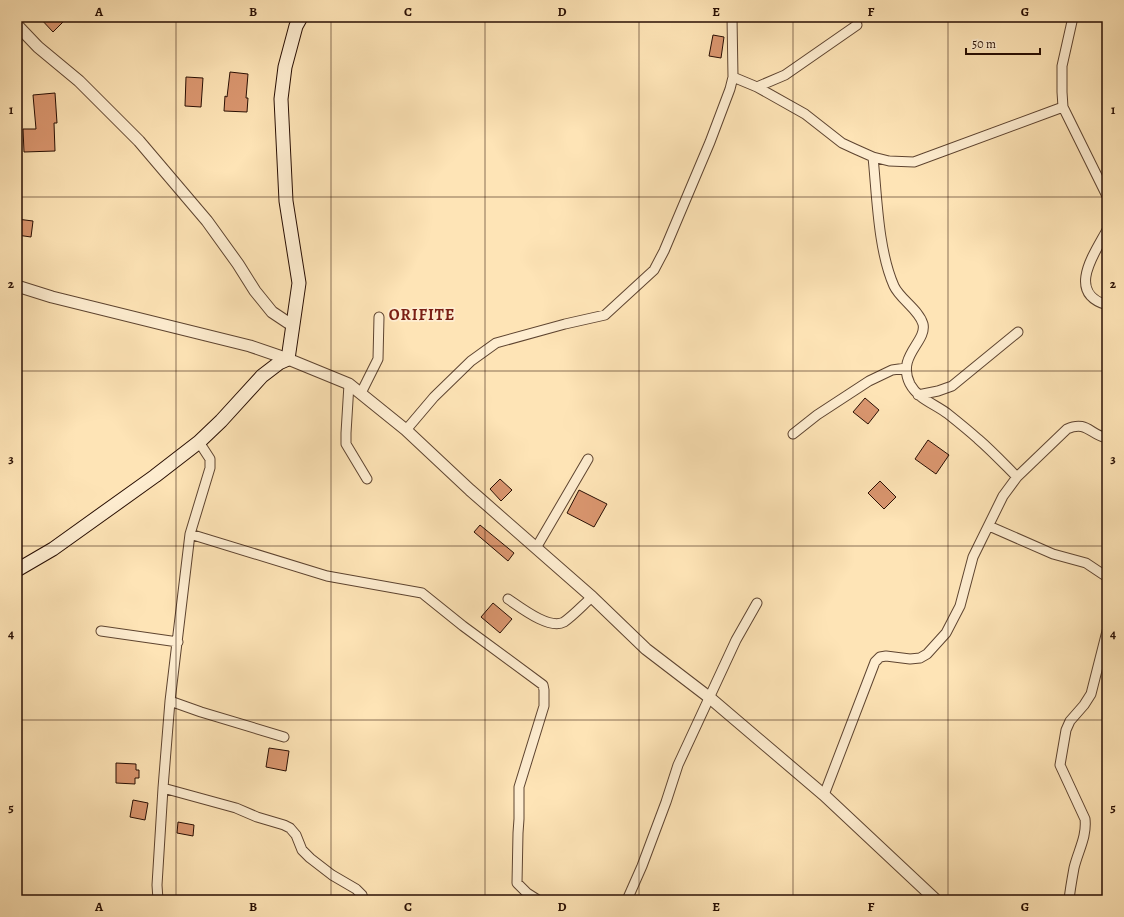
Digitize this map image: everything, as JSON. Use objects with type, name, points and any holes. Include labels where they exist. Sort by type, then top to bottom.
[{"type":"main road","points":[[17,570],[53,549],[155,476],[199,442],[221,421],[262,376],[288,359],[299,283],[286,201],[281,99],[285,67],[296,26],[301,17]]},
{"type":"street","points":[[406,430],[434,397],[471,361],[496,343],[565,324],[606,315],[654,270],[664,251],[710,142],[730,89],[733,77],[732,17]]},
{"type":"street","points":[[1073,17],[1062,66],[1063,108],[1107,196]]},
{"type":"street","points":[[17,25],[38,47],[79,81],[139,141],[207,221],[238,264],[255,291],[272,312],[293,326]]},
{"type":"street","points":[[756,87],[785,75],[857,25]]},
{"type":"street","points":[[733,77],[756,87],[805,114],[842,143],[873,157],[888,161],[914,162],[1063,108]]},
{"type":"street","points":[[873,157],[881,238],[890,276],[894,288],[920,318],[923,325],[922,333],[908,360],[906,368],[910,383],[918,395],[947,413],[979,439],[1017,477]]},
{"type":"street","points":[[1107,230],[1092,258],[1085,280],[1086,287],[1090,295],[1096,300],[1107,305]]},
{"type":"street","points":[[17,286],[52,297],[250,346],[288,359],[349,384],[406,430],[470,490],[592,597],[646,649],[710,698],[824,795],[936,900]]},
{"type":"street","points":[[362,393],[378,359],[379,317]]},
{"type":"street","points":[[918,395],[938,391],[952,386],[1018,332]]},
{"type":"street","points":[[793,434],[817,415],[869,381],[892,370],[906,368]]},
{"type":"street","points":[[349,384],[346,444],[366,479]]},
{"type":"street","points":[[824,795],[876,662],[880,657],[886,656],[910,659],[920,658],[927,654],[946,633],[960,606],[973,557],[1003,496],[1017,477],[1067,429],[1075,425],[1082,426],[1107,438]]},
{"type":"street","points":[[158,900],[157,885],[170,701],[190,534],[210,468],[210,459],[199,442]]},
{"type":"street","points":[[536,548],[588,459]]},
{"type":"street","points":[[989,526],[1053,554],[1086,563],[1107,577]]},
{"type":"street","points":[[190,534],[327,576],[422,593],[463,626],[543,684],[544,706],[519,787],[517,883],[527,893],[538,900]]},
{"type":"street","points":[[508,599],[543,621],[554,624],[563,622],[592,597]]},
{"type":"street","points":[[627,900],[642,866],[678,765],[736,640],[757,603]]},
{"type":"street","points":[[101,631],[178,642]]},
{"type":"street","points":[[1069,900],[1074,868],[1086,828],[1085,819],[1060,765],[1066,730],[1070,721],[1084,705],[1091,694],[1107,631]]},
{"type":"street","points":[[170,701],[200,712],[284,737]]},
{"type":"street","points":[[163,788],[236,808],[290,828],[296,836],[302,850],[310,858],[332,875],[356,889],[362,895],[364,900]]},
{"type":"building","points":[[39,17],[68,17],[53,32]]},
{"type":"building","points":[[713,35],[724,37],[721,58],[709,56]]},
{"type":"building","points":[[230,72],[248,74],[246,98],[248,98],[247,112],[224,111],[225,96],[227,97]]},
{"type":"building","points":[[186,77],[203,78],[201,107],[185,106]]},
{"type":"building","points":[[55,93],[57,123],[54,123],[55,151],[24,152],[23,129],[36,129],[33,95]]},
{"type":"building","points":[[17,219],[33,221],[31,237],[17,235]]},
{"type":"building","points":[[865,398],[879,410],[868,424],[853,412]]},
{"type":"building","points":[[928,440],[949,455],[936,474],[915,459]]},
{"type":"building","points":[[500,479],[512,490],[501,501],[490,489]]},
{"type":"building","points":[[880,481],[896,497],[884,509],[868,493]]},
{"type":"building","points":[[579,490],[607,504],[594,527],[567,513]]},
{"type":"building","points":[[480,525],[514,553],[508,561],[474,532]]},
{"type":"building","points":[[493,603],[512,619],[500,633],[481,617]]},
{"type":"building","points":[[269,748],[289,751],[286,771],[266,767]]},
{"type":"building","points":[[116,763],[136,764],[136,770],[139,770],[139,778],[135,778],[135,784],[116,783]]},
{"type":"building","points":[[133,800],[148,803],[145,820],[130,817]]},
{"type":"building","points":[[178,822],[194,825],[193,836],[177,833]]},
{"type":"district","name":"ORIFITE","points":[[422,314]]}]
